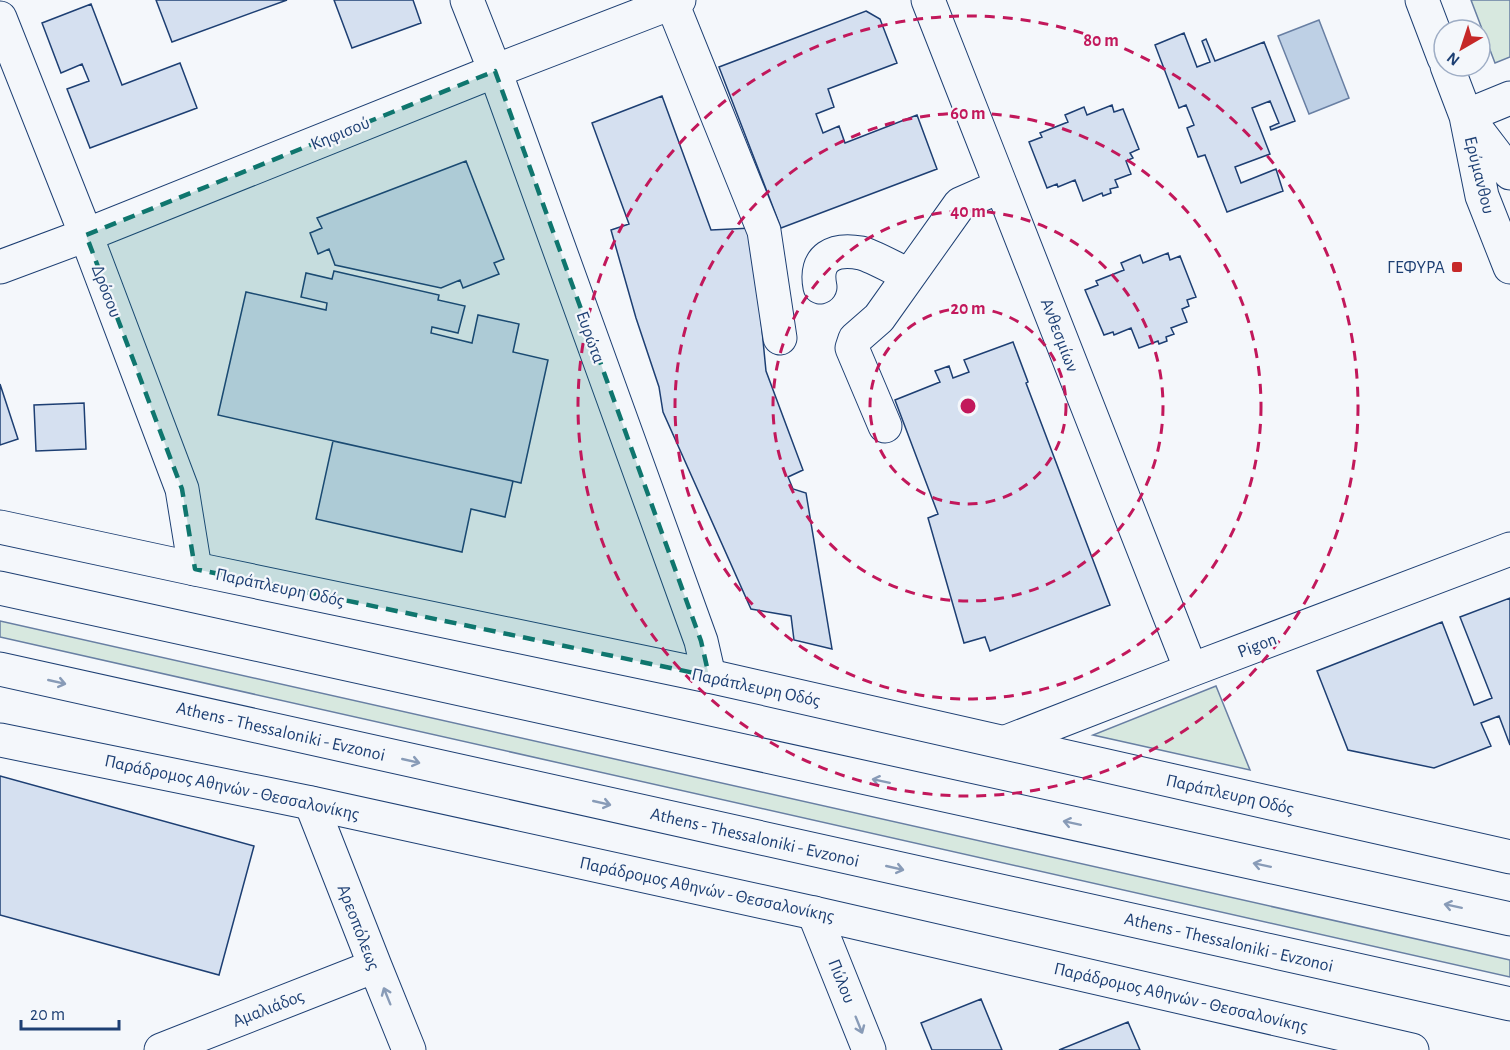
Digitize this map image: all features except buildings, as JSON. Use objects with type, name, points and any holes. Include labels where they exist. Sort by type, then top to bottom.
[{"type":"main road","name":"Ευρώτα","points":[[467,0],[495,71],[701,641],[709,676]]},
{"type":"main road","name":"Ανθεσμίων","points":[[928,0],[1191,670]]},
{"type":"main road","points":[[1422,0],[1432,26]]},
{"type":"main road","name":"Κηφισού","points":[[0,267],[86,235],[495,71],[676,2]]},
{"type":"main road","points":[[676,2],[764,231],[780,338]]},
{"type":"main road","name":"Δρόσου","points":[[0,18],[86,235],[182,489],[195,569]]},
{"type":"main road","name":"Ερύμανθου","points":[[1452,78],[1466,116],[1482,196],[1510,267]]},
{"type":"main road","points":[[1466,116],[1510,98]]},
{"type":"main road","name":"Ερύμανθου","points":[[1466,116],[1510,173]]},
{"type":"main road","points":[[885,426],[852,348],[855,339],[879,318],[960,204],[1001,186]]},
{"type":"main road","points":[[820,287],[818,274],[821,265],[828,257],[841,252],[862,254],[909,275]]},
{"type":"main road","name":"Παράπλευρη Οδός","points":[[0,527],[709,676],[1510,857]]},
{"type":"main road","name":"Pigon","points":[[1005,742],[1510,549]]},
{"type":"main road","points":[[0,588],[1510,919]]},
{"type":"main road","name":"Athens - Thessaloniki - Evzonoi","points":[[0,669],[1510,1004]]},
{"type":"main road","name":"Παράδρομος Αθηνών - Θεσσαλονίκης","points":[[0,740],[311,803],[814,912],[1343,1042],[1412,1050]]},
{"type":"main road","name":"Αρεοπόλεως","points":[[311,803],[409,1050]]},
{"type":"main road","name":"Πύλου","points":[[814,912],[869,1050]]},
{"type":"main road","name":"Αμαλιάδος","points":[[160,1050],[375,966]]},
{"type":"highlighted area","points":[[495,71],[701,641],[709,676],[195,569],[182,489],[86,235]]},
{"type":"shaded area","points":[[1471,0],[1510,0],[1510,57],[1495,63],[1492,55],[1492,18],[1478,18]]},
{"type":"shaded area","points":[[0,621],[1510,960],[1510,977],[0,637]]},
{"type":"shaded area","points":[[1216,686],[1250,770],[1093,735]]},
{"type":"water","points":[[1319,20],[1349,98],[1309,114],[1278,36]]},
{"type":"place","name":"ΓΕΦΥΡΑ","points":[[1457,267]]}]
